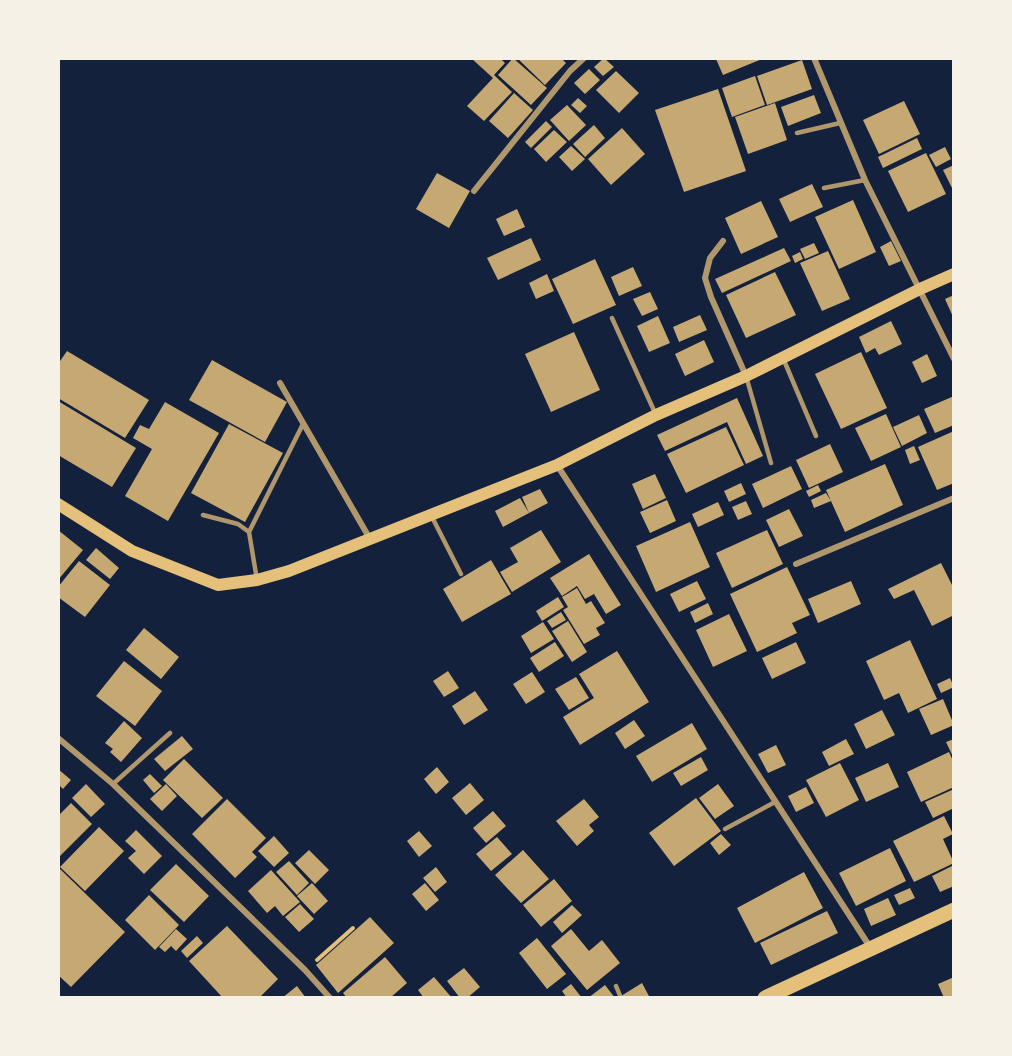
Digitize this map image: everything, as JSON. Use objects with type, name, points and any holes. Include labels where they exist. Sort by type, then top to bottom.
[{"type":"main road","points":[[58,504],[132,551],[219,585],[257,580],[289,571],[557,465],[656,415],[746,376],[954,274]]},
{"type":"main road","points":[[765,998],[954,910]]},
{"type":"street","points":[[474,191],[570,70],[584,58]]},
{"type":"street","points":[[814,58],[866,180],[954,359]]},
{"type":"street","points":[[723,241],[710,258],[705,278],[746,376]]},
{"type":"street","points":[[280,382],[370,539]]},
{"type":"street","points":[[557,465],[871,948]]},
{"type":"street","points":[[796,564],[954,498]]},
{"type":"street","points":[[58,738],[113,784],[305,970],[330,998]]},
{"type":"lane","points":[[797,133],[840,123]]},
{"type":"lane","points":[[824,188],[866,180]]},
{"type":"lane","points":[[612,318],[656,415]]},
{"type":"lane","points":[[783,357],[816,436]]},
{"type":"lane","points":[[746,376],[771,463]]},
{"type":"lane","points":[[257,580],[249,532],[303,424]]},
{"type":"lane","points":[[431,514],[461,574]]},
{"type":"lane","points":[[203,515],[238,524],[249,532]]},
{"type":"lane","points":[[113,784],[170,733]]},
{"type":"lane","points":[[725,829],[775,801]]},
{"type":"lane","points":[[616,986],[621,998]]},
{"type":"path","points":[[305,970],[353,928]]},
{"type":"building","points":[[471,58],[500,58],[505,63],[494,75],[512,92],[484,121],[467,106],[493,78]]},
{"type":"building","points":[[513,58],[547,88],[531,105],[498,75]]},
{"type":"building","points":[[517,58],[561,58],[566,63],[545,85]]},
{"type":"building","points":[[604,58],[614,67],[603,76],[594,67]]},
{"type":"building","points":[[716,59],[762,59],[723,75]]},
{"type":"building","points":[[802,60],[812,89],[767,105],[757,76]]},
{"type":"building","points":[[589,69],[600,80],[585,94],[574,83]]},
{"type":"building","points":[[616,71],[639,93],[619,113],[596,90]]},
{"type":"building","points":[[755,76],[765,105],[732,117],[722,88]]},
{"type":"building","points":[[718,89],[746,171],[684,192],[655,110]]},
{"type":"building","points":[[514,93],[533,110],[508,138],[489,121]]},
{"type":"building","points":[[814,95],[821,113],[788,126],[781,107]]},
{"type":"building","points":[[578,98],[587,106],[580,113],[571,105]]},
{"type":"building","points":[[904,101],[920,134],[879,154],[863,120]]},
{"type":"building","points":[[775,103],[787,140],[748,154],[735,117]]},
{"type":"building","points":[[567,105],[586,125],[569,141],[550,120]]},
{"type":"building","points":[[546,121],[552,127],[531,148],[525,142]]},
{"type":"building","points":[[594,125],[605,138],[585,157],[573,144]]},
{"type":"building","points":[[622,128],[645,154],[611,185],[588,159]]},
{"type":"building","points":[[554,130],[567,142],[546,162],[534,149]]},
{"type":"building","points":[[917,138],[922,149],[883,168],[878,157]]},
{"type":"building","points":[[571,146],[585,159],[572,171],[559,157]]},
{"type":"building","points":[[945,147],[951,159],[936,167],[929,155]]},
{"type":"building","points":[[926,153],[946,194],[908,212],[888,171]]},
{"type":"building","points":[[954,165],[954,192],[943,170]]},
{"type":"building","points":[[437,173],[470,191],[449,228],[416,209]]},
{"type":"building","points":[[812,184],[823,207],[790,222],[779,199]]},
{"type":"building","points":[[853,200],[876,252],[839,269],[815,217]]},
{"type":"building","points":[[761,201],[778,237],[741,254],[725,218]]},
{"type":"building","points":[[517,209],[525,227],[504,236],[496,219]]},
{"type":"building","points":[[531,238],[541,260],[498,280],[487,258]]},
{"type":"building","points":[[891,241],[901,261],[889,266],[880,247]]},
{"type":"building","points":[[814,243],[819,253],[805,259],[800,249]]},
{"type":"building","points":[[784,248],[791,261],[722,293],[715,279]]},
{"type":"building","points":[[828,251],[850,299],[822,311],[800,263]]},
{"type":"building","points":[[800,252],[803,259],[795,263],[792,256]]},
{"type":"building","points":[[595,259],[616,305],[573,324],[552,279]]},
{"type":"building","points":[[633,267],[642,286],[619,296],[611,277]]},
{"type":"building","points":[[775,272],[796,315],[746,338],[726,295]]},
{"type":"building","points":[[547,274],[554,291],[536,299],[529,283]]},
{"type":"building","points":[[650,292],[658,309],[642,316],[633,299]]},
{"type":"building","points":[[954,295],[954,319],[945,299]]},
{"type":"building","points":[[700,315],[707,330],[679,342],[673,327]]},
{"type":"building","points":[[658,316],[670,343],[649,352],[637,326]]},
{"type":"building","points":[[891,321],[902,344],[879,355],[875,348],[866,353],[859,337]]},
{"type":"building","points":[[574,332],[600,390],[551,412],[525,354]]},
{"type":"building","points":[[704,340],[714,362],[685,376],[675,354]]},
{"type":"building","points":[[67,351],[149,400],[125,438],[58,398],[58,364]]},
{"type":"building","points":[[861,352],[887,408],[841,429],[815,374]]},
{"type":"building","points":[[927,354],[937,376],[922,383],[912,362]]},
{"type":"building","points":[[212,360],[287,402],[265,442],[189,400]]},
{"type":"building","points":[[954,396],[954,425],[935,433],[924,409]]},
{"type":"building","points":[[737,398],[763,456],[746,464],[727,422],[665,451],[657,435]]},
{"type":"building","points":[[58,401],[136,448],[112,487],[58,455]]},
{"type":"building","points":[[165,402],[219,433],[168,521],[125,496],[152,449],[133,438],[140,425],[149,429]]},
{"type":"building","points":[[886,414],[901,447],[871,461],[855,428]]},
{"type":"building","points":[[919,415],[927,433],[902,446],[893,427]]},
{"type":"building","points":[[229,424],[283,453],[245,522],[191,493]]},
{"type":"building","points":[[726,427],[744,465],[686,493],[667,454]]},
{"type":"building","points":[[954,431],[954,483],[937,490],[918,447]]},
{"type":"building","points":[[830,444],[843,472],[809,488],[796,460]]},
{"type":"building","points":[[914,446],[920,460],[910,464],[905,450]]},
{"type":"building","points":[[885,464],[903,505],[845,532],[826,490]]},
{"type":"building","points":[[791,466],[802,489],[763,508],[752,484]]},
{"type":"building","points":[[655,474],[666,498],[643,509],[632,484]]},
{"type":"building","points":[[741,483],[746,494],[729,502],[724,491]]},
{"type":"building","points":[[818,485],[821,491],[809,497],[806,491]]},
{"type":"building","points":[[540,489],[548,503],[529,513],[522,497]]},
{"type":"building","points":[[826,493],[831,501],[814,508],[811,500]]},
{"type":"building","points":[[520,498],[529,513],[503,527],[495,511]]},
{"type":"building","points":[[667,500],[676,521],[650,533],[640,512]]},
{"type":"building","points":[[746,501],[752,514],[738,520],[732,507]]},
{"type":"building","points":[[718,502],[724,515],[698,527],[692,514]]},
{"type":"building","points":[[789,509],[803,536],[779,547],[766,520]]},
{"type":"building","points":[[690,522],[710,567],[656,592],[636,546]]},
{"type":"building","points":[[58,530],[83,550],[58,580]]},
{"type":"building","points":[[541,530],[561,562],[512,592],[500,572],[518,562],[510,548]]},
{"type":"building","points":[[767,530],[783,564],[732,588],[716,553]]},
{"type":"building","points":[[96,548],[119,568],[110,579],[86,560]]},
{"type":"building","points":[[589,554],[621,605],[606,614],[594,594],[585,599],[577,586],[562,596],[550,578]]},
{"type":"building","points":[[491,560],[511,594],[462,622],[443,589]]},
{"type":"building","points":[[79,561],[110,585],[85,617],[58,597],[58,587]]},
{"type":"building","points":[[941,563],[954,589],[954,615],[932,626],[914,590],[894,599],[888,589]]},
{"type":"building","points":[[787,567],[810,615],[792,623],[797,633],[757,652],[730,594]]},
{"type":"building","points":[[697,581],[706,599],[679,612],[670,594]]},
{"type":"building","points":[[851,581],[861,604],[818,623],[808,599]]},
{"type":"building","points":[[577,588],[586,604],[591,601],[605,623],[596,628],[600,635],[584,644],[563,610],[568,607],[562,597]]},
{"type":"building","points":[[558,597],[564,607],[542,621],[536,611]]},
{"type":"building","points":[[708,603],[713,614],[695,623],[690,612]]},
{"type":"building","points":[[561,612],[566,620],[552,628],[547,621]]},
{"type":"building","points":[[729,614],[747,651],[713,667],[696,630]]},
{"type":"building","points":[[568,621],[587,652],[572,662],[552,631]]},
{"type":"building","points":[[543,622],[554,639],[531,653],[521,636]]},
{"type":"building","points":[[144,628],[179,657],[161,679],[126,650]]},
{"type":"building","points":[[910,640],[937,699],[908,713],[899,693],[884,700],[866,661]]},
{"type":"building","points":[[555,642],[564,656],[539,672],[530,658]]},
{"type":"building","points":[[796,642],[806,663],[772,679],[762,658]]},
{"type":"building","points":[[617,651],[649,702],[580,745],[563,717],[594,698],[579,674]]},
{"type":"building","points":[[124,661],[162,691],[135,726],[96,696]]},
{"type":"building","points":[[448,671],[459,688],[444,697],[433,681]]},
{"type":"building","points":[[532,672],[545,692],[526,704],[513,684]]},
{"type":"building","points":[[576,677],[589,698],[569,710],[555,689]]},
{"type":"building","points":[[950,678],[954,687],[941,693],[937,684]]},
{"type":"building","points":[[475,691],[488,710],[464,725],[452,706]]},
{"type":"building","points":[[943,699],[954,725],[931,735],[919,709]]},
{"type":"building","points":[[882,710],[895,735],[866,749],[854,724]]},
{"type":"building","points":[[634,720],[645,736],[625,749],[615,733]]},
{"type":"building","points":[[124,721],[142,738],[121,762],[110,752],[113,749],[105,743]]},
{"type":"building","points":[[692,723],[707,749],[652,782],[636,756]]},
{"type":"building","points":[[182,736],[193,749],[165,771],[154,759]]},
{"type":"building","points":[[846,739],[854,754],[829,766],[822,752]]},
{"type":"building","points":[[954,739],[954,759],[946,742]]},
{"type":"building","points":[[776,745],[786,765],[768,773],[758,754]]},
{"type":"building","points":[[949,752],[954,763],[954,787],[921,802],[907,772]]},
{"type":"building","points":[[701,757],[708,770],[681,786],[673,773]]},
{"type":"building","points":[[184,759],[223,798],[202,818],[163,780]]},
{"type":"building","points":[[840,763],[859,800],[826,817],[806,780]]},
{"type":"building","points":[[888,763],[899,787],[866,802],[855,778]]},
{"type":"building","points":[[437,767],[449,782],[436,794],[424,779]]},
{"type":"building","points":[[58,769],[71,780],[63,789],[58,784]]},
{"type":"building","points":[[150,774],[162,786],[154,793],[143,780]]},
{"type":"building","points":[[470,783],[484,800],[466,815],[452,798]]},
{"type":"building","points":[[86,784],[105,804],[91,817],[72,798]]},
{"type":"building","points":[[166,784],[177,796],[162,811],[150,799]]},
{"type":"building","points":[[718,784],[734,806],[715,819],[699,798]]},
{"type":"building","points":[[806,787],[814,803],[796,812],[788,796]]},
{"type":"building","points":[[954,789],[954,808],[933,818],[925,802]]},
{"type":"building","points":[[696,798],[721,831],[674,866],[649,833]]},
{"type":"building","points":[[227,799],[266,838],[252,852],[257,857],[235,878],[192,834]]},
{"type":"building","points":[[584,799],[599,817],[589,825],[594,831],[577,846],[556,821]]},
{"type":"building","points":[[71,803],[92,824],[60,856],[58,816]]},
{"type":"building","points":[[493,811],[506,826],[486,843],[473,828]]},
{"type":"building","points":[[944,816],[953,834],[943,839],[954,863],[914,882],[893,841]]},
{"type":"building","points":[[99,827],[124,851],[85,891],[60,867]]},
{"type":"building","points":[[136,830],[162,856],[144,874],[128,858],[136,851],[125,841]]},
{"type":"building","points":[[419,831],[432,846],[419,857],[407,841]]},
{"type":"building","points":[[721,834],[731,845],[719,855],[710,843]]},
{"type":"building","points":[[274,836],[289,853],[274,867],[258,851]]},
{"type":"building","points":[[497,837],[512,854],[491,871],[476,854]]},
{"type":"building","points":[[890,848],[906,881],[856,906],[839,873]]},
{"type":"building","points":[[309,850],[329,870],[315,884],[295,863]]},
{"type":"building","points":[[523,850],[549,879],[521,903],[495,875]]},
{"type":"building","points":[[289,861],[309,883],[297,895],[276,872]]},
{"type":"building","points":[[176,864],[209,896],[184,922],[150,890]]},
{"type":"building","points":[[954,865],[954,886],[940,892],[932,876]]},
{"type":"building","points":[[58,867],[125,932],[71,987],[58,975]]},
{"type":"building","points":[[436,867],[447,882],[435,892],[423,878]]},
{"type":"building","points":[[271,870],[300,902],[283,916],[275,906],[267,913],[248,891]]},
{"type":"building","points":[[804,872],[823,908],[755,943],[737,908]]},
{"type":"building","points":[[554,879],[572,901],[541,927],[523,905]]},
{"type":"building","points":[[312,883],[328,901],[314,914],[297,896]]},
{"type":"building","points":[[425,883],[439,900],[426,911],[412,894]]},
{"type":"building","points":[[910,888],[915,898],[899,905],[894,895]]},
{"type":"building","points":[[149,895],[179,925],[155,950],[125,920]]},
{"type":"building","points":[[888,898],[896,915],[871,926],[864,909]]},
{"type":"building","points":[[300,904],[314,919],[299,932],[285,917]]},
{"type":"building","points":[[572,905],[582,915],[562,933],[553,922]]},
{"type":"building","points":[[827,911],[838,933],[771,965],[760,943]]},
{"type":"building","points":[[370,917],[394,943],[338,993],[316,965]]},
{"type":"building","points":[[227,926],[278,979],[259,998],[223,998],[189,961]]},
{"type":"building","points":[[176,929],[187,939],[176,951],[171,946],[165,952],[159,947]]},
{"type":"building","points":[[571,929],[589,951],[602,940],[620,963],[587,990],[551,946]]},
{"type":"building","points":[[197,936],[203,943],[187,958],[181,951]]},
{"type":"building","points":[[537,938],[566,974],[547,989],[519,953]]},
{"type":"building","points":[[385,957],[407,983],[390,998],[347,998],[343,993]]},
{"type":"building","points":[[464,968],[480,987],[467,998],[460,998],[447,981]]},
{"type":"building","points":[[434,977],[452,998],[424,998],[418,990]]},
{"type":"building","points":[[954,977],[954,998],[944,998],[938,984]]},
{"type":"building","points":[[642,983],[650,998],[622,998],[621,996]]},
{"type":"building","points":[[571,984],[582,998],[567,998],[562,991]]},
{"type":"building","points":[[605,985],[615,998],[588,998]]},
{"type":"building","points":[[297,986],[306,998],[282,998]]}]
